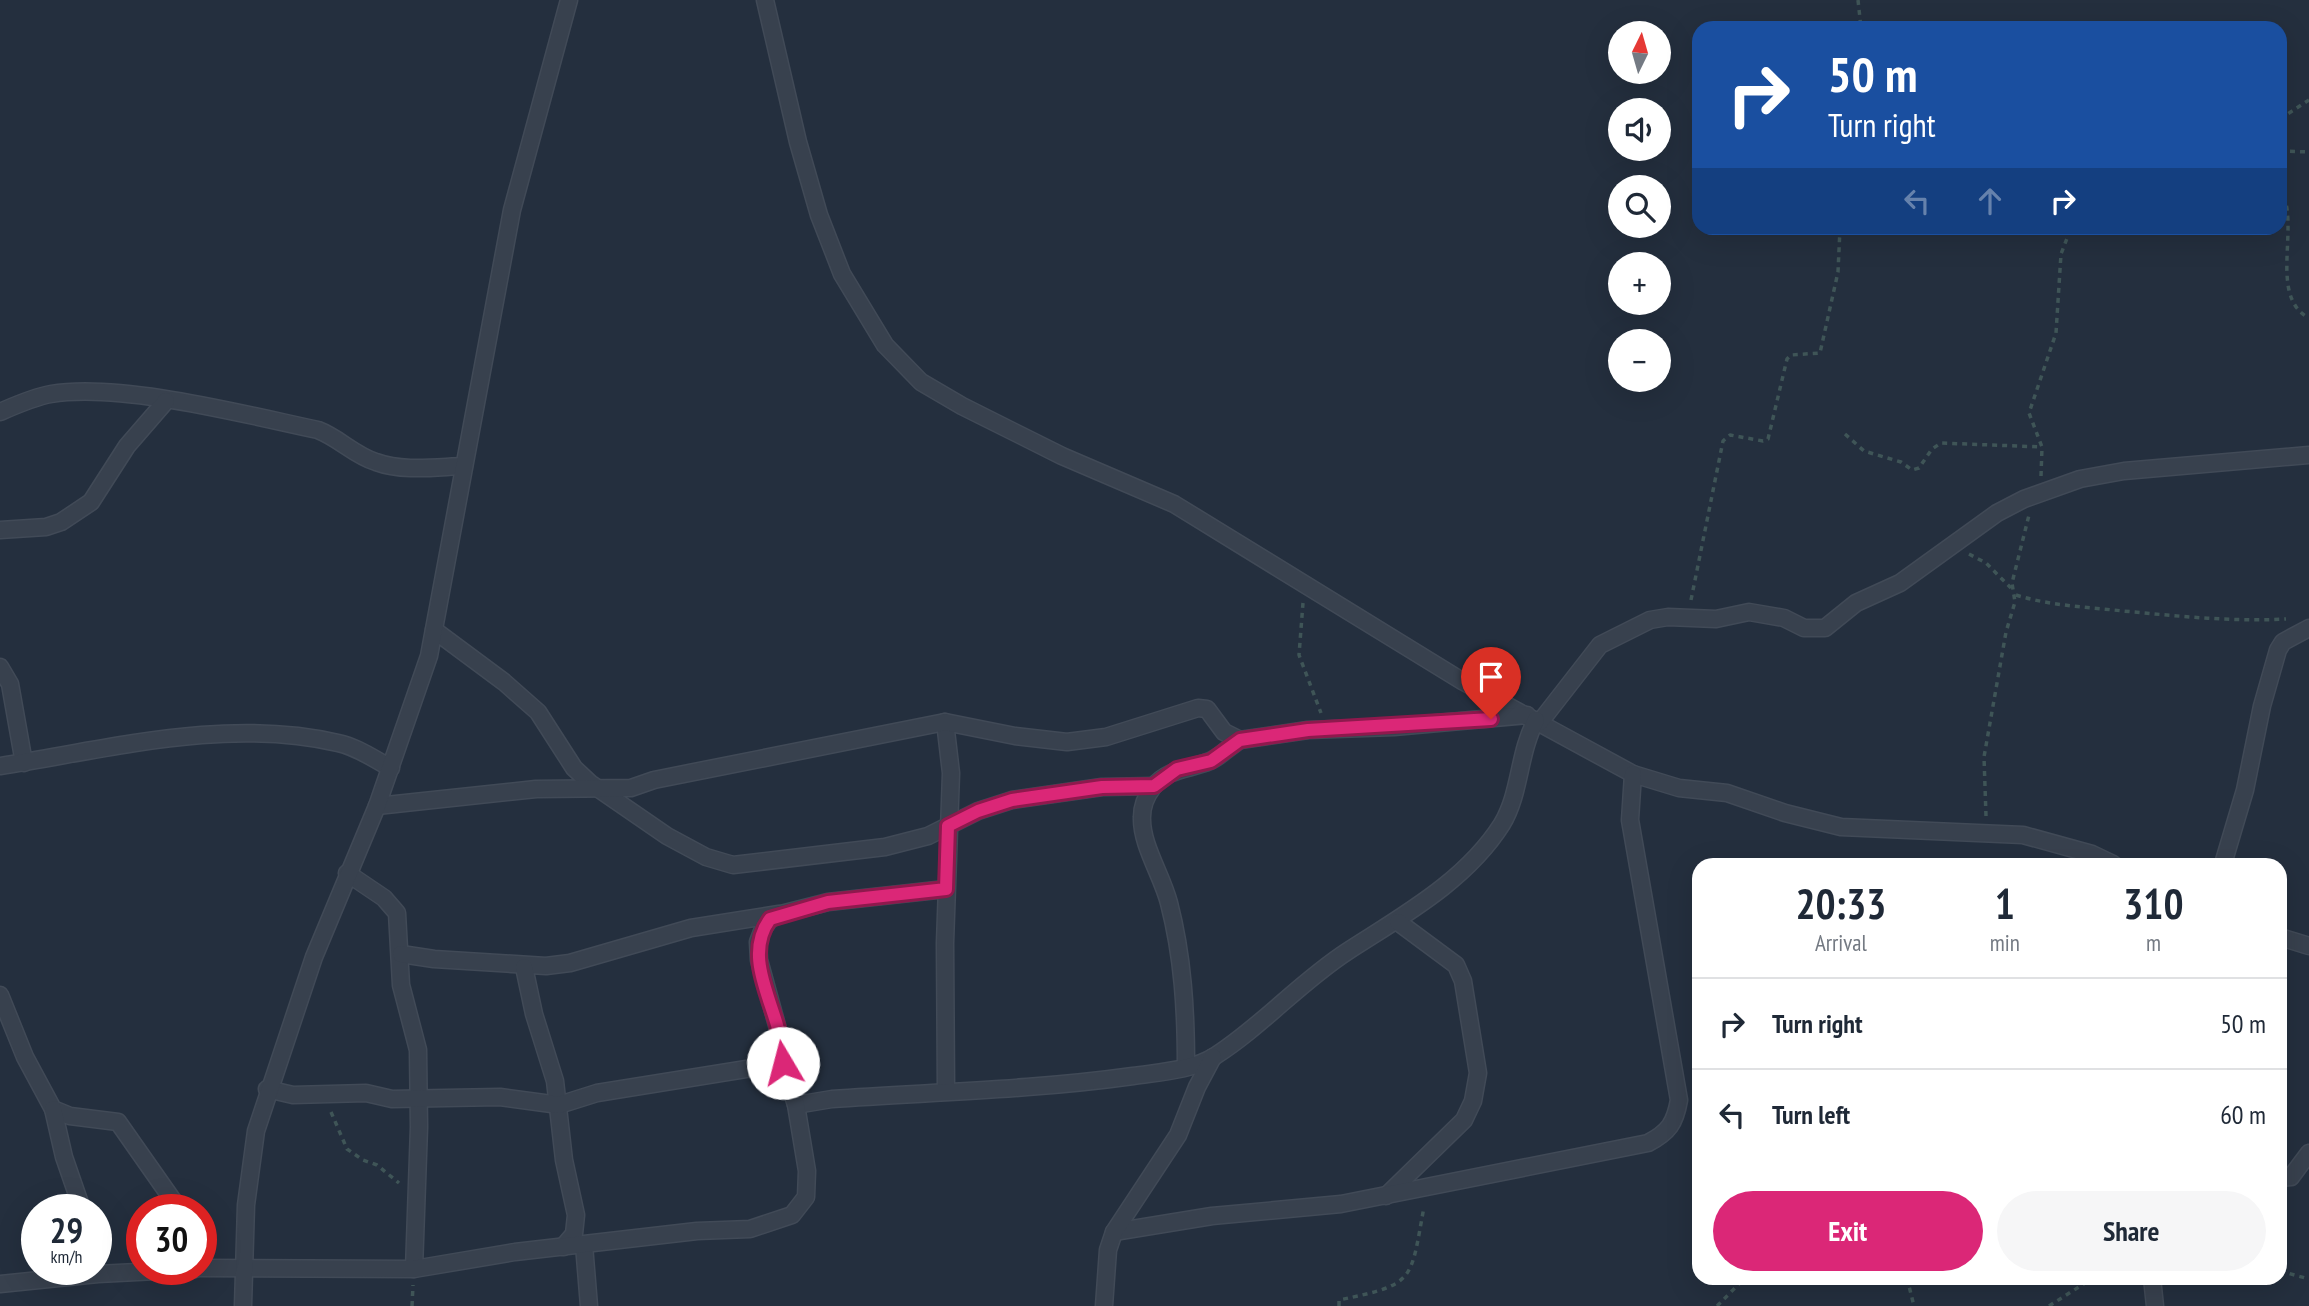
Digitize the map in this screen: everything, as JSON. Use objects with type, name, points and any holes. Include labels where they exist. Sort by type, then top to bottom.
[{"type":"street","points":[[243,1306],[246,1205],[256,1131],[267,1089],[314,957],[377,806],[429,656],[512,210],[569,0]]},
{"type":"street","points":[[765,0],[778,69],[819,215],[842,274],[885,345],[921,382],[962,406],[1062,456],[1174,504],[1306,587],[1633,774],[1679,788],[1727,793],[1784,813],[1841,827],[1986,831],[2023,835],[2100,858]]},
{"type":"street","points":[[0,412],[61,394],[99,392],[166,401],[318,430],[335,437],[376,463],[421,468],[464,466]]},
{"type":"street","points":[[0,530],[46,527],[61,522],[91,502],[127,446],[166,401]]},
{"type":"street","points":[[796,1105],[832,1099],[1077,1083],[1186,1067],[1213,1057],[1347,952],[1398,922],[1465,865],[1500,827],[1513,804],[1520,761],[1534,719],[1600,646],[1650,620],[1687,617],[1716,619],[1749,612],[1784,618],[1804,628],[1825,628],[1856,603],[1900,583],[1997,513],[2041,493],[2080,480],[2124,471],[2309,455]]},
{"type":"street","points":[[2225,858],[2245,790],[2264,695],[2278,650],[2303,624]]},
{"type":"street","points":[[434,630],[504,682],[538,712],[574,768],[597,787],[667,836],[706,857],[733,865],[885,847],[928,836],[978,811],[1012,800],[1102,787],[1154,786]]},
{"type":"street","points":[[0,667],[10,684],[24,763]]},
{"type":"street","points":[[377,806],[448,796],[597,787],[631,788],[654,780],[946,722],[1015,736],[1067,741],[1106,737],[1198,708],[1207,709],[1224,732],[1240,740]]},
{"type":"street","points":[[1186,1067],[1184,989],[1178,949],[1169,902],[1142,816],[1145,801],[1154,786],[1177,769],[1211,761],[1240,740],[1328,730],[1534,719]]},
{"type":"street","points":[[946,722],[951,773],[946,889],[946,1091]]},
{"type":"street","points":[[0,766],[181,737],[231,733],[340,743],[391,768]]},
{"type":"street","points":[[1114,1232],[1212,1216],[1341,1204],[1386,1196],[1648,1143],[1665,1134],[1676,1120],[1679,1100],[1630,820],[1633,774]]},
{"type":"street","points":[[348,873],[391,904],[397,913],[403,1001],[418,1050],[414,1269]]},
{"type":"street","points":[[401,954],[524,967],[570,963],[691,928],[781,914],[828,902],[946,889]]},
{"type":"street","points":[[217,1268],[243,1266],[369,1271],[414,1269],[697,1231],[750,1229],[792,1215],[806,1197],[807,1186],[796,1105],[783,1063],[781,1040],[762,978],[758,942],[770,919],[781,914]]},
{"type":"street","points":[[1386,1196],[1446,1141],[1464,1120],[1473,1101],[1478,1073],[1463,981],[1456,965],[1398,922]]},
{"type":"street","points":[[2287,939],[2309,946]]},
{"type":"street","points":[[524,967],[534,1014],[551,1058],[564,1160],[576,1223],[572,1239],[563,1247]]},
{"type":"street","points":[[0,996],[25,1057],[53,1110],[64,1157],[77,1194]]},
{"type":"street","points":[[1104,1306],[1108,1250],[1114,1232],[1178,1135],[1197,1087],[1213,1057]]},
{"type":"street","points":[[267,1089],[293,1095],[331,1092],[418,1098],[500,1097],[559,1105],[597,1093],[783,1063]]},
{"type":"street","points":[[53,1110],[70,1116],[118,1122],[168,1194]]},
{"type":"street","points":[[2287,1177],[2291,1177],[2309,1153]]},
{"type":"street","points":[[584,1245],[589,1306]]},
{"type":"street","points":[[0,1284],[21,1281]]},
{"type":"street","points":[[2153,1285],[2155,1306]]},
{"type":"path","points":[[1858,0],[1860,21]]},
{"type":"path","points":[[2287,115],[2309,100]]},
{"type":"path","points":[[2287,151],[2309,152]]},
{"type":"path","points":[[2287,215],[2288,287],[2292,301],[2309,318]]},
{"type":"path","points":[[1687,617],[1723,441],[1730,435],[1763,441],[1768,439],[1787,359],[1791,355],[1820,352],[1838,272],[1840,235]]},
{"type":"path","points":[[2013,590],[2029,516],[2041,493],[2042,447],[2029,413],[2056,333],[2061,254],[2068,235]]},
{"type":"path","points":[[1846,434],[1864,451],[1901,463],[1912,470],[1919,468],[1932,449],[1941,443],[2042,447]]},
{"type":"path","points":[[1947,549],[1977,556],[2015,595],[1984,757],[1986,831]]},
{"type":"path","points":[[1306,587],[1299,654],[1328,730]]},
{"type":"path","points":[[2015,595],[2071,606],[2197,619],[2303,624]]},
{"type":"path","points":[[331,1092],[331,1112],[347,1149],[381,1167],[417,1202]]},
{"type":"path","points":[[1339,1306],[1339,1300],[1396,1286],[1406,1274],[1418,1250],[1428,1187]]},
{"type":"path","points":[[2287,1273],[2309,1279]]},
{"type":"path","points":[[1717,1306],[1738,1285]]},
{"type":"path","points":[[1909,1285],[1914,1306]]},
{"type":"path","points":[[2049,1306],[2082,1285]]},
{"type":"route","points":[[783,1063],[781,1040],[759,960],[758,942],[770,919],[828,902],[946,889],[948,826],[978,811],[1012,800],[1102,787],[1154,786],[1177,769],[1211,761],[1240,740],[1308,730],[1394,727],[1491,719]]}]
